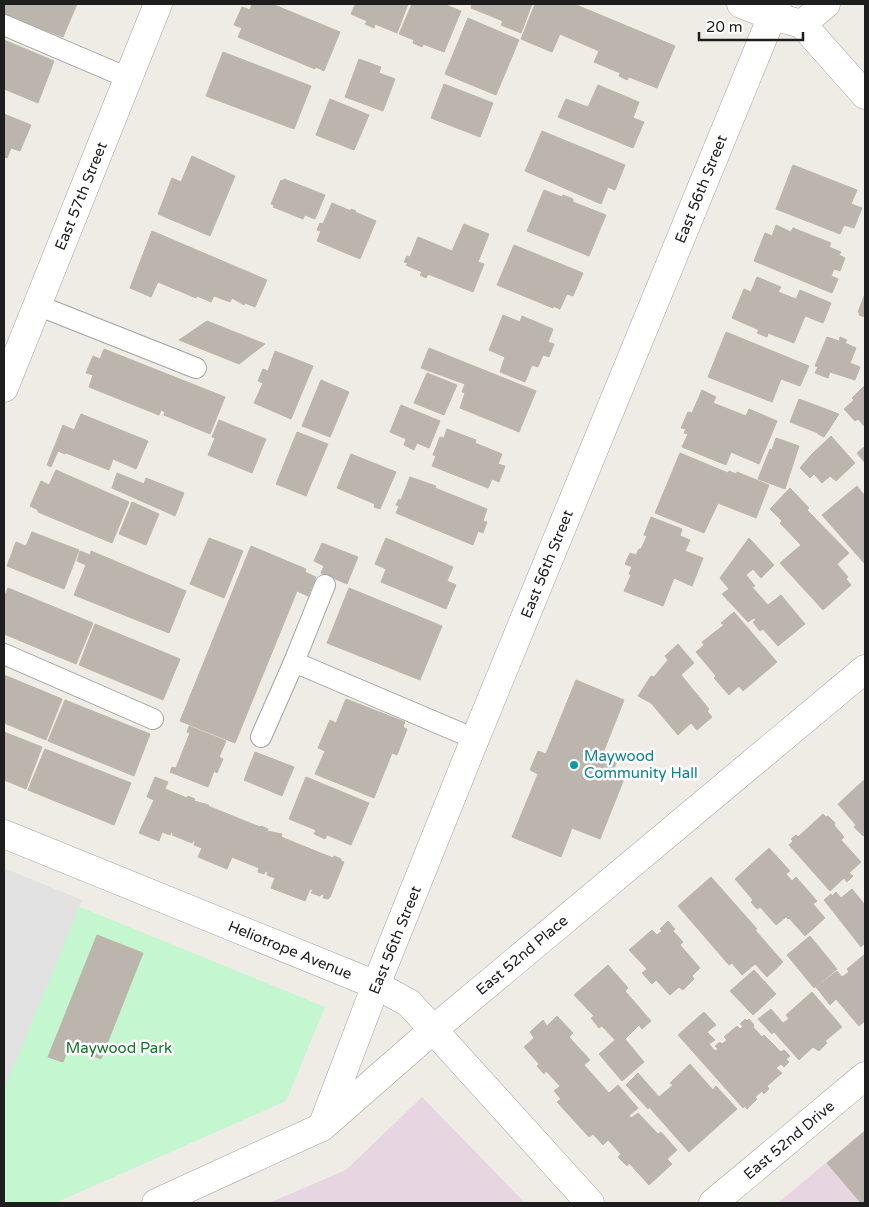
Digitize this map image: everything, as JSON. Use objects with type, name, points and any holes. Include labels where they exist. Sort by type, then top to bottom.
[{"type":"street","name":"East 57th Street","points":[[4,388],[158,4]]},
{"type":"street","points":[[741,4],[774,10],[802,24],[865,94]]},
{"type":"street","points":[[802,24],[826,4]]},
{"type":"street","name":"East 56th Street","points":[[322,1127],[376,985],[475,739],[774,10]]},
{"type":"street","name":"East 52nd Place","points":[[156,1203],[322,1127],[434,1029],[865,669]]},
{"type":"street","name":"Heliotrope Avenue","points":[[4,834],[376,985],[409,1003],[590,1203]]},
{"type":"street","name":"East 52nd Drive","points":[[712,1203],[865,1076]]},
{"type":"lane","points":[[4,25],[128,78]]},
{"type":"lane","points":[[37,305],[196,368]]},
{"type":"lane","points":[[261,737],[325,585]]},
{"type":"lane","points":[[4,654],[154,719]]},
{"type":"lane","points":[[294,662],[475,739]]},
{"type":"shaded area","points":[[4,868],[82,900],[5,1087],[4,1086]]},
{"type":"shaded area","points":[[422,1097],[525,1203],[269,1203],[346,1170]]},
{"type":"shaded area","points":[[865,1130],[865,1203],[778,1203]]},
{"type":"green space","name":"Maywood Park","points":[[4,876],[325,1007],[286,1101],[55,1203],[4,1203]]},
{"type":"building","points":[[4,4],[77,4],[63,37],[4,15]]},
{"type":"building","points":[[252,4],[272,4],[340,32],[324,71],[238,37],[242,28],[234,25],[242,7],[250,10]]},
{"type":"building","points":[[352,4],[408,4],[397,33],[375,24],[374,28],[365,24],[367,21],[351,14],[355,5]]},
{"type":"building","points":[[412,4],[444,4],[461,11],[444,52],[423,44],[422,47],[413,43],[414,40],[399,34]]},
{"type":"building","points":[[472,4],[532,4],[521,33],[501,25],[503,21],[471,8]]},
{"type":"building","points":[[535,4],[574,4],[675,46],[657,88],[629,77],[627,80],[619,76],[620,73],[594,62],[599,51],[560,34],[552,52],[521,39]]},
{"type":"building","points":[[468,18],[519,40],[496,95],[445,74]]},
{"type":"building","points":[[4,40],[54,61],[38,103],[4,89]]},
{"type":"building","points":[[223,52],[311,86],[294,129],[206,96]]},
{"type":"building","points":[[359,59],[381,67],[379,73],[395,79],[383,111],[345,97]]},
{"type":"building","points":[[444,84],[493,103],[480,137],[431,118]]},
{"type":"building","points":[[598,85],[639,102],[633,118],[644,122],[633,148],[558,117],[566,99],[588,107]]},
{"type":"building","points":[[330,99],[369,115],[354,150],[316,135]]},
{"type":"building","points":[[4,114],[31,125],[20,151],[11,148],[7,158],[4,157]]},
{"type":"building","points":[[542,131],[625,165],[615,190],[608,187],[601,204],[525,171]]},
{"type":"building","points":[[192,156],[235,176],[210,236],[158,214],[172,178],[181,182]]},
{"type":"building","points":[[793,165],[857,190],[851,204],[862,208],[854,228],[844,225],[840,234],[776,209]]},
{"type":"building","points":[[284,179],[325,195],[315,219],[305,215],[303,219],[273,207],[274,205],[271,204],[281,180],[283,181]]},
{"type":"building","points":[[544,190],[573,199],[573,202],[606,215],[589,256],[527,231]]},
{"type":"building","points":[[332,203],[351,211],[351,209],[356,211],[376,221],[360,259],[317,241],[321,231],[317,230],[320,223],[323,224]]},
{"type":"building","points":[[464,224],[489,234],[478,262],[484,264],[473,292],[428,274],[426,278],[420,275],[422,272],[406,265],[408,263],[404,262],[407,256],[410,257],[418,237],[452,251]]},
{"type":"building","points":[[776,225],[791,232],[793,228],[831,243],[829,247],[841,252],[839,255],[845,258],[840,271],[834,269],[831,276],[838,279],[832,293],[754,261],[765,233],[772,236]]},
{"type":"building","points":[[152,231],[267,280],[255,307],[245,303],[244,305],[232,298],[230,302],[214,296],[211,302],[197,296],[196,298],[158,282],[151,297],[130,288]]},
{"type":"building","points":[[514,245],[583,273],[573,296],[567,294],[560,309],[553,306],[553,308],[497,285]]},
{"type":"building","points":[[757,277],[781,287],[778,292],[796,299],[800,290],[831,303],[823,323],[805,316],[794,343],[768,333],[767,337],[757,333],[759,330],[732,318],[744,289],[751,292]]},
{"type":"building","points":[[865,294],[865,317],[859,315],[860,313],[858,312]]},
{"type":"building","points":[[503,315],[520,322],[522,316],[553,329],[548,342],[554,344],[549,357],[543,355],[538,367],[532,365],[525,382],[500,372],[505,357],[489,350]]},
{"type":"building","points":[[207,321],[265,344],[239,364],[179,340]]},
{"type":"building","points":[[726,332],[809,366],[800,386],[781,379],[772,402],[708,377]]},
{"type":"building","points":[[827,337],[839,341],[840,337],[847,340],[845,343],[856,348],[850,363],[860,367],[855,380],[830,372],[828,378],[815,373],[818,367],[815,366]]},
{"type":"building","points":[[429,348],[536,391],[519,432],[460,408],[465,393],[462,392],[465,384],[421,368]]},
{"type":"building","points":[[104,349],[225,397],[210,434],[164,415],[165,412],[161,410],[159,415],[89,387],[93,375],[86,373],[93,356],[100,359]]},
{"type":"building","points":[[275,351],[313,366],[291,419],[254,403],[263,383],[258,381],[263,369],[268,371]]},
{"type":"building","points":[[427,373],[457,385],[444,415],[414,403]]},
{"type":"building","points":[[321,380],[349,392],[330,437],[302,426]]},
{"type":"building","points":[[865,385],[865,427],[858,419],[855,421],[844,409],[854,400],[852,398]]},
{"type":"building","points":[[702,390],[716,397],[713,403],[746,416],[749,409],[777,421],[759,464],[731,452],[726,465],[682,447],[688,434],[684,433],[686,429],[681,428],[688,412],[692,413]]},
{"type":"building","points":[[799,399],[839,414],[824,437],[790,422]]},
{"type":"building","points":[[401,405],[440,421],[429,448],[417,443],[414,450],[404,445],[406,439],[390,432]]},
{"type":"building","points":[[81,414],[148,441],[136,469],[113,459],[109,470],[58,451],[51,467],[47,465],[63,425],[74,430]]},
{"type":"building","points":[[219,420],[266,439],[252,473],[208,455],[215,438],[212,437]]},
{"type":"building","points":[[447,429],[476,440],[475,443],[502,454],[498,464],[505,466],[499,482],[492,479],[488,488],[432,466],[436,456],[433,455],[440,437],[444,438]]},
{"type":"building","points":[[297,432],[328,444],[306,496],[276,484]]},
{"type":"building","points":[[831,436],[855,463],[836,481],[830,476],[822,483],[814,474],[810,478],[800,468]]},
{"type":"building","points":[[776,438],[799,446],[785,489],[758,479]]},
{"type":"building","points":[[865,446],[865,463],[857,453]]},
{"type":"building","points":[[680,453],[728,473],[729,471],[736,474],[737,472],[769,485],[756,518],[718,503],[704,533],[655,513]]},
{"type":"building","points":[[351,454],[396,472],[380,509],[374,507],[375,504],[337,488]]},
{"type":"building","points":[[56,470],[129,502],[112,543],[38,512],[38,510],[30,506],[41,481],[49,485]]},
{"type":"building","points":[[117,473],[144,484],[146,478],[184,493],[175,516],[112,488]]},
{"type":"building","points":[[410,477],[436,486],[435,488],[487,509],[483,521],[487,522],[483,533],[478,531],[473,545],[396,513],[399,506],[396,505],[399,499],[401,500]]},
{"type":"building","points":[[857,486],[865,496],[865,564],[822,515]]},
{"type":"building","points":[[790,488],[809,508],[807,510],[849,553],[837,564],[848,577],[846,579],[851,585],[823,610],[780,563],[801,545],[780,523],[782,521],[770,509]]},
{"type":"building","points":[[132,502],[159,514],[146,545],[119,534]]},
{"type":"building","points":[[651,517],[682,529],[680,536],[690,540],[685,551],[703,558],[692,586],[674,578],[663,606],[624,591],[631,575],[629,574],[632,567],[625,564],[630,553],[636,555],[639,549],[641,549],[647,536],[644,535]]},
{"type":"building","points":[[32,532],[79,550],[64,589],[7,566],[16,542],[26,546]]},
{"type":"building","points":[[209,538],[243,551],[224,598],[190,584]]},
{"type":"building","points":[[386,538],[453,567],[447,581],[456,585],[446,609],[381,582],[386,569],[375,564]]},
{"type":"building","points":[[749,538],[774,565],[761,578],[753,569],[746,575],[755,586],[752,587],[768,605],[781,595],[805,624],[778,646],[763,629],[760,631],[753,622],[756,620],[754,618],[748,622],[722,594],[729,589],[720,578]]},
{"type":"building","points":[[322,543],[358,557],[347,584],[321,573],[324,566],[314,561]]},
{"type":"building","points":[[251,546],[306,569],[305,572],[316,577],[308,596],[297,591],[235,743],[180,721]]},
{"type":"building","points":[[80,551],[90,555],[91,551],[186,591],[169,633],[74,595],[86,565],[77,561]]},
{"type":"building","points":[[8,588],[93,623],[76,664],[4,634],[4,598]]},
{"type":"building","points":[[349,588],[442,626],[420,680],[327,643]]},
{"type":"building","points":[[734,612],[777,662],[743,691],[739,686],[729,695],[714,678],[716,676],[696,652],[704,645],[702,642],[724,625],[721,623]]},
{"type":"building","points":[[95,624],[180,659],[163,700],[79,665]]},
{"type":"building","points":[[678,644],[694,663],[681,675],[709,709],[707,711],[712,717],[697,730],[691,723],[678,735],[651,703],[638,696],[651,676],[654,677],[668,660],[665,656]]},
{"type":"building","points":[[4,675],[62,699],[46,740],[4,723]]},
{"type":"building","name":"Maywood Community Hall","points":[[576,680],[624,700],[603,753],[618,760],[611,774],[624,779],[600,839],[572,828],[561,857],[512,837],[538,774],[530,770],[538,751],[546,754]]},
{"type":"building","points":[[346,699],[405,722],[403,727],[407,729],[397,755],[392,753],[374,798],[315,774],[325,751],[318,748],[330,720],[336,723]]},
{"type":"building","points":[[65,700],[150,734],[134,776],[48,741]]},
{"type":"building","points":[[189,726],[226,741],[219,757],[223,759],[217,773],[214,771],[208,787],[170,772],[172,767],[176,768],[190,733],[187,732]]},
{"type":"building","points":[[4,732],[42,747],[26,789],[4,780]]},
{"type":"building","points":[[45,749],[131,783],[114,825],[28,790]]},
{"type":"building","points":[[255,752],[294,767],[282,796],[244,780]]},
{"type":"building","points":[[155,777],[168,782],[165,789],[187,798],[188,796],[195,799],[194,801],[261,826],[268,829],[267,831],[282,834],[281,837],[333,858],[334,856],[341,859],[344,862],[330,897],[328,899],[323,898],[324,895],[320,896],[311,893],[313,890],[310,889],[305,901],[271,888],[275,878],[267,875],[268,872],[266,871],[264,874],[258,872],[259,868],[232,857],[227,869],[198,857],[202,848],[194,845],[195,841],[192,843],[172,835],[173,833],[171,832],[170,835],[162,832],[159,841],[139,833],[154,800],[147,797]]},
{"type":"building","points":[[306,777],[369,803],[351,845],[327,835],[325,839],[314,834],[316,830],[289,819]]},
{"type":"building","points":[[865,779],[865,835],[863,836],[854,827],[856,825],[838,804]]},
{"type":"building","points":[[823,814],[835,823],[834,825],[844,837],[841,840],[861,862],[849,873],[853,876],[847,882],[844,878],[830,891],[789,845],[793,841],[791,839],[796,835],[798,837]]},
{"type":"building","points":[[769,848],[790,871],[786,874],[792,881],[796,877],[817,901],[813,904],[825,918],[805,936],[789,918],[786,917],[776,925],[760,907],[757,909],[751,902],[753,900],[735,879]]},
{"type":"building","points":[[711,877],[783,962],[767,977],[755,964],[742,975],[732,963],[729,965],[678,906]]},
{"type":"building","points":[[852,889],[865,905],[865,943],[861,947],[824,900],[836,892],[841,898]]},
{"type":"building","points":[[668,921],[675,929],[673,931],[683,942],[680,945],[700,968],[692,976],[694,979],[683,990],[679,987],[670,995],[656,980],[652,984],[642,973],[647,969],[629,950],[652,930],[657,935]]},
{"type":"building","points":[[97,935],[143,953],[101,1059],[69,1047],[63,1062],[48,1057]]},
{"type":"building","points":[[810,936],[837,969],[814,988],[787,955]]},
{"type":"building","points":[[865,954],[865,1021],[859,1026],[836,999],[830,1005],[816,987],[837,971],[842,977],[849,972],[847,969]]},
{"type":"building","points":[[608,965],[628,988],[625,991],[651,1021],[642,1029],[639,1025],[625,1039],[644,1062],[622,1081],[599,1054],[615,1040],[602,1026],[599,1028],[591,1018],[594,1016],[574,995]]},
{"type":"building","points":[[754,970],[776,994],[753,1015],[730,991]]},
{"type":"building","points":[[812,992],[842,1027],[825,1041],[827,1043],[819,1051],[813,1047],[799,1060],[774,1032],[772,1034],[758,1019],[771,1009],[783,1023],[789,1019],[786,1015]]},
{"type":"building","points":[[704,1012],[716,1025],[707,1032],[715,1040],[709,1044],[715,1051],[718,1049],[715,1046],[727,1040],[724,1037],[737,1026],[740,1029],[743,1026],[740,1024],[745,1019],[747,1021],[749,1019],[762,1037],[764,1035],[781,1052],[784,1050],[790,1056],[786,1059],[789,1062],[784,1067],[781,1064],[776,1068],[782,1073],[767,1086],[769,1089],[764,1094],[762,1091],[755,1097],[757,1099],[747,1109],[745,1106],[743,1108],[678,1035]]},
{"type":"building","points":[[557,1016],[573,1033],[569,1037],[590,1060],[584,1065],[609,1093],[618,1085],[638,1108],[629,1116],[631,1118],[638,1113],[658,1134],[661,1132],[677,1150],[667,1159],[672,1164],[649,1185],[629,1163],[627,1166],[618,1157],[621,1154],[608,1140],[603,1145],[593,1134],[589,1137],[557,1102],[561,1099],[554,1091],[560,1086],[546,1071],[544,1074],[537,1066],[539,1064],[524,1047],[534,1038],[530,1032],[543,1020],[547,1026]]},
{"type":"building","points":[[690,1064],[713,1090],[716,1086],[737,1109],[689,1152],[649,1107],[648,1109],[626,1085],[638,1073],[659,1097],[673,1085],[670,1083]]},
{"type":"building","points":[[865,1131],[865,1203],[861,1203],[827,1163]]},
{"type":"place","name":"Maywood Community Hall","points":[[574,765]]}]
